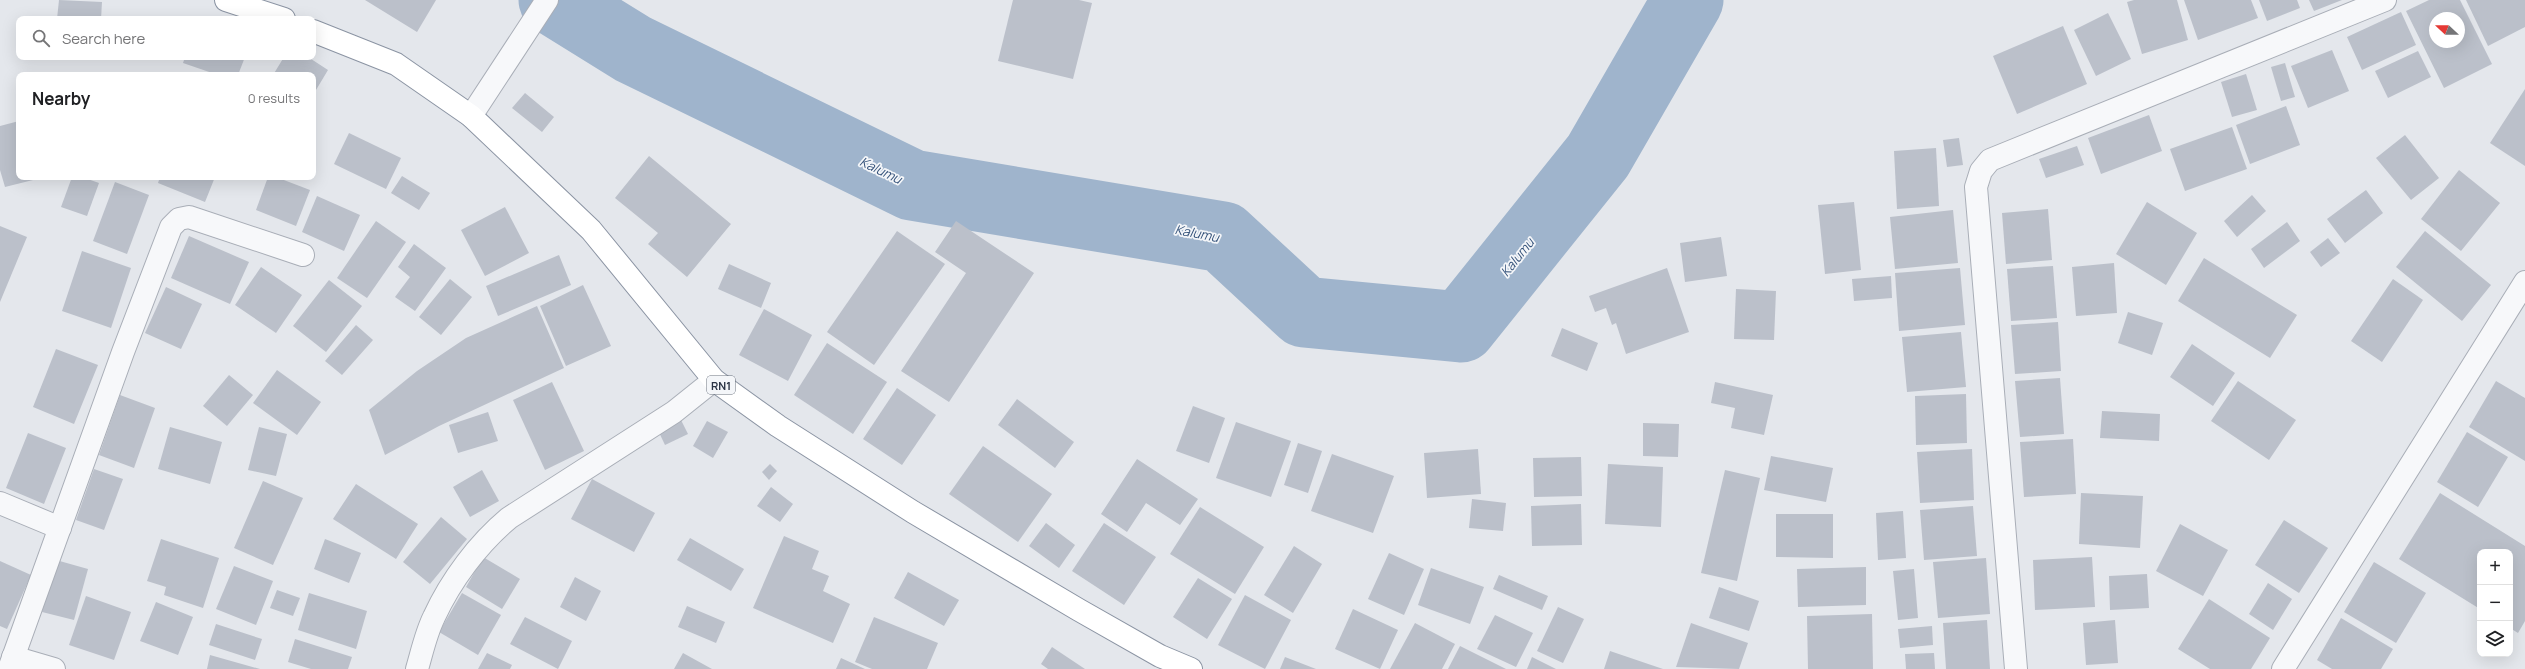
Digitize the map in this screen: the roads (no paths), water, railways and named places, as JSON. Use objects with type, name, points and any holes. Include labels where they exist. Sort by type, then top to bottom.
[{"type":"highway","points":[[226,0],[275,16]]},
{"type":"highway","name":"RN1","points":[[316,32],[396,64],[471,116],[591,230],[714,380],[778,426],[913,512],[1160,656],[1190,669]]},
{"type":"street","points":[[471,116],[547,0]]},
{"type":"street","points":[[2016,669],[1976,186],[1981,170],[1990,160],[2385,0]]},
{"type":"street","points":[[54,669],[11,663],[123,352],[171,227],[179,219],[189,217],[303,255]]},
{"type":"street","points":[[2283,669],[2525,282]]},
{"type":"street","points":[[417,669],[433,618],[448,589],[490,534],[509,518],[674,412],[714,380]]},
{"type":"street","points":[[0,503],[60,528]]},
{"type":"waterway","name":"Kalumu","points":[[554,0],[633,49],[912,185],[1223,237],[1304,312],[1461,327],[1598,156],[1688,0]]}]
